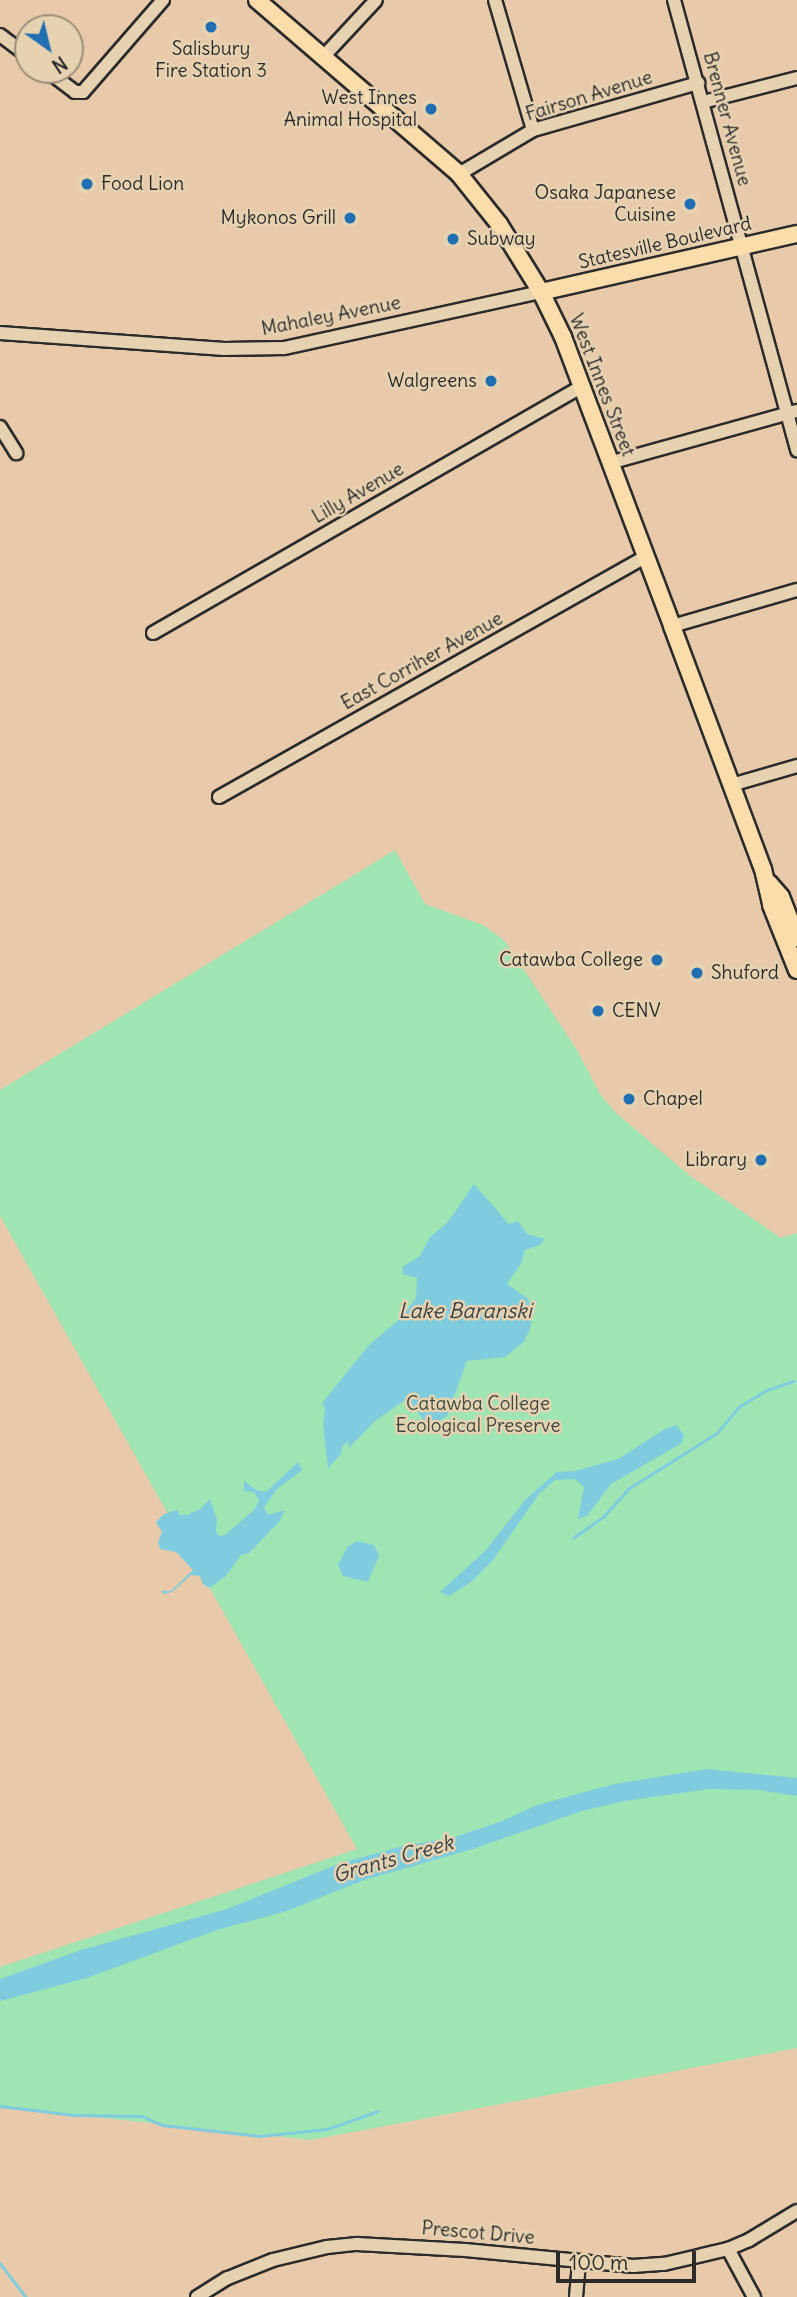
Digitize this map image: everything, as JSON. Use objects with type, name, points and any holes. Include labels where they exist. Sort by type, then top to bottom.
[{"type":"main road","name":"West Innes Street","points":[[257,0],[459,174],[499,224],[541,292],[563,337],[582,387],[731,785],[765,878],[771,905],[797,971]]},
{"type":"main road","name":"Statesville Boulevard","points":[[541,292],[797,234]]},
{"type":"main road","name":"West Innes Street","points":[[765,878],[780,897],[797,938]]},
{"type":"street","points":[[64,84],[75,92],[83,92],[163,0]]},
{"type":"street","points":[[324,56],[376,0]]},
{"type":"street","points":[[495,0],[533,130]]},
{"type":"street","name":"Brenner Avenue","points":[[674,0],[741,247],[792,412],[797,451]]},
{"type":"street","points":[[0,35],[14,46]]},
{"type":"street","points":[[703,102],[797,78]]},
{"type":"street","name":"Fairson Avenue","points":[[459,174],[533,130],[698,83]]},
{"type":"street","name":"Mahaley Avenue","points":[[0,333],[224,349],[273,349],[541,292]]},
{"type":"street","name":"Lilly Avenue","points":[[153,633],[582,387]]},
{"type":"street","points":[[609,463],[792,412]]},
{"type":"street","points":[[0,427],[16,453]]},
{"type":"street","name":"East Corriher Avenue","points":[[219,797],[644,558]]},
{"type":"street","points":[[672,626],[797,590]]},
{"type":"street","points":[[731,785],[797,766]]},
{"type":"street","name":"Prescot Drive","points":[[197,2297],[228,2278],[273,2259],[341,2246],[376,2244],[634,2266],[664,2264],[728,2249],[749,2240],[797,2211]]},
{"type":"street","points":[[728,2249],[754,2297]]},
{"type":"street","points":[[576,2297],[579,2262]]},
{"type":"green space","name":"Catawba College Ecological Preserve","points":[[395,850],[425,904],[483,925],[505,941],[577,1050],[600,1094],[616,1113],[689,1175],[781,1238],[797,1233],[797,2048],[311,2140],[0,2107],[0,1967],[357,1849],[0,1216],[0,1090]]},
{"type":"water","name":"Lake Baranski","points":[[474,1184],[509,1224],[518,1221],[527,1234],[545,1239],[540,1245],[525,1250],[521,1264],[507,1284],[527,1298],[534,1309],[524,1342],[505,1357],[467,1361],[447,1416],[439,1421],[425,1422],[408,1398],[375,1421],[349,1448],[348,1442],[343,1445],[341,1454],[328,1468],[323,1425],[325,1409],[322,1403],[369,1345],[401,1318],[416,1298],[417,1278],[403,1274],[402,1267],[420,1256],[430,1237],[448,1222]]},
{"type":"water","points":[[676,1425],[684,1435],[682,1443],[611,1484],[587,1516],[578,1519],[584,1487],[575,1479],[555,1480],[539,1494],[493,1560],[471,1582],[449,1596],[440,1592],[487,1549],[526,1499],[557,1472],[575,1471],[618,1459],[665,1429]]},
{"type":"water","points":[[298,1462],[302,1470],[277,1489],[264,1507],[268,1515],[285,1510],[279,1522],[249,1553],[241,1555],[226,1576],[209,1588],[203,1584],[200,1576],[191,1575],[172,1592],[163,1594],[161,1591],[171,1591],[193,1570],[176,1552],[160,1549],[158,1542],[162,1532],[156,1522],[164,1514],[177,1510],[180,1515],[187,1515],[200,1509],[210,1499],[217,1520],[216,1532],[219,1536],[225,1535],[254,1510],[259,1500],[254,1492],[244,1491],[244,1481],[256,1490],[266,1492]]},
{"type":"water","points":[[357,1541],[374,1545],[379,1555],[368,1582],[343,1576],[338,1565],[347,1547]]},
{"type":"water","name":"Grants Creek","points":[[707,1769],[797,1778],[797,1796],[759,1790],[709,1789],[625,1801],[582,1811],[473,1849],[364,1880],[287,1911],[217,1930],[87,1978],[0,2001],[0,1979],[81,1950],[227,1909],[341,1863],[403,1846],[455,1837],[502,1821],[537,1805],[614,1784]]},
{"type":"waterway","points":[[573,1538],[604,1516],[628,1489],[717,1433],[740,1406],[767,1390],[793,1381]]},
{"type":"waterway","points":[[0,2106],[73,2115],[142,2116],[162,2125],[260,2136],[327,2129],[378,2111]]},
{"type":"waterway","points":[[0,2263],[26,2297]]},
{"type":"place","name":"Salisbury Fire Station 3","points":[[211,27]]},
{"type":"place","name":"West Innes Animal Hospital","points":[[431,109]]},
{"type":"place","name":"Food Lion","points":[[87,184]]},
{"type":"place","name":"Osaka Japanese Cuisine","points":[[690,204]]},
{"type":"place","name":"Mykonos Grill","points":[[350,218]]},
{"type":"place","name":"Subway","points":[[453,239]]},
{"type":"place","name":"Walgreens","points":[[491,381]]},
{"type":"place","name":"Catawba College","points":[[657,960]]},
{"type":"place","name":"Shuford","points":[[697,973]]},
{"type":"place","name":"CENV","points":[[598,1011]]},
{"type":"place","name":"Chapel","points":[[629,1099]]},
{"type":"place","name":"Library","points":[[761,1160]]}]
